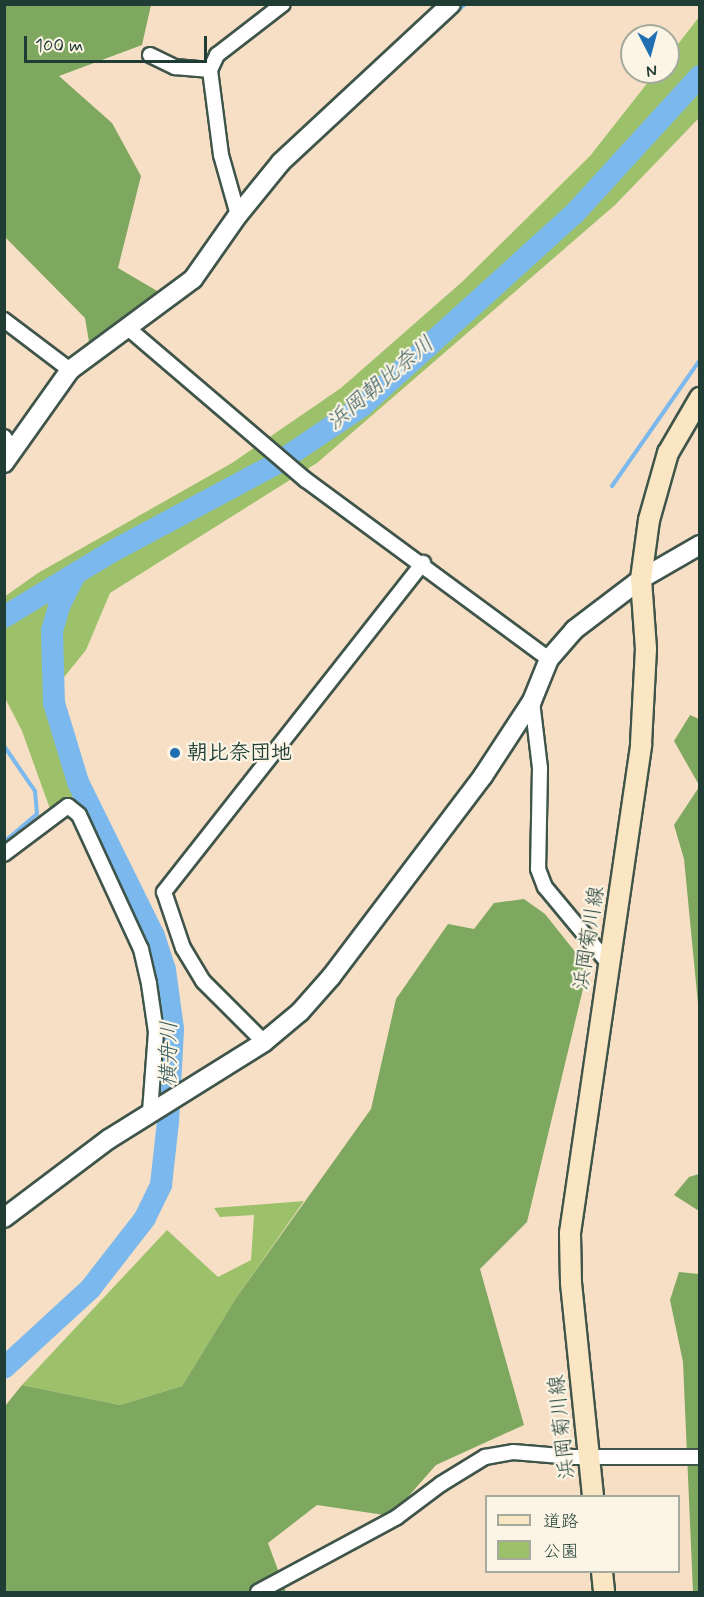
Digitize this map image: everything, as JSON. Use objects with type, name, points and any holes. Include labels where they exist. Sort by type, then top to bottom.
[{"type":"main road","name":"浜岡菊川線","points":[[593,1495],[571,1282],[570,1233],[641,744],[646,649],[641,579],[658,478],[668,453],[699,398]]},
{"type":"main road","points":[[602,1573],[604,1593]]},
{"type":"street","points":[[238,214],[221,155],[210,70],[217,55],[283,4]]},
{"type":"street","points":[[7,450],[70,370],[129,329],[194,279],[238,214],[281,162],[451,4]]},
{"type":"street","points":[[150,55],[175,67],[210,70]]},
{"type":"street","points":[[4,320],[70,370]]},
{"type":"street","points":[[129,329],[306,480],[423,563],[549,659]]},
{"type":"street","points":[[4,1218],[150,1112],[264,1042],[300,1012],[331,977],[483,776],[532,701],[549,659],[574,630],[641,579],[699,545]]},
{"type":"street","points":[[264,1042],[203,981],[183,948],[164,892],[423,563]]},
{"type":"street","points":[[532,701],[540,768],[538,869],[545,887],[608,963]]},
{"type":"street","points":[[4,854],[68,806],[79,815],[141,949],[150,984],[156,1032],[150,1112]]},
{"type":"street","points":[[258,1593],[397,1517],[441,1484],[485,1457],[513,1452],[590,1456],[699,1457]]},
{"type":"green space","points":[[4,5],[151,5],[142,45],[59,76],[112,123],[141,176],[118,268],[164,295],[128,322],[89,342],[85,318],[5,237]]},
{"type":"green space","points":[[699,17],[699,118],[615,205],[317,463],[110,593],[86,650],[56,687],[77,794],[50,809],[22,731],[5,698],[4,597],[38,573],[232,463],[341,388],[463,281],[590,156],[647,84],[680,84],[680,42]]},
{"type":"green space","points":[[690,715],[699,719],[699,785],[674,741]]},
{"type":"green space","points":[[699,787],[699,1014],[684,859],[674,825]]},
{"type":"green space","points":[[524,899],[545,914],[588,968],[527,1222],[480,1269],[524,1425],[436,1465],[391,1516],[317,1505],[268,1543],[286,1592],[5,1592],[5,1406],[22,1385],[120,1405],[182,1386],[236,1298],[371,1109],[396,999],[448,924],[474,929],[494,903]]},
{"type":"green space","points":[[700,1174],[699,1211],[674,1195],[689,1177]]},
{"type":"green space","points":[[304,1201],[236,1298],[182,1386],[120,1405],[22,1385],[167,1230],[218,1277],[251,1260],[254,1215],[220,1217],[214,1208]]},
{"type":"green space","points":[[679,1272],[699,1274],[699,1592],[693,1592],[683,1362],[670,1300]]},
{"type":"waterway","points":[[283,172],[465,4]]},
{"type":"waterway","name":"浜岡朝比奈川","points":[[4,617],[111,552],[276,464],[362,406],[574,214],[700,76]]},
{"type":"waterway","points":[[612,486],[700,360]]},
{"type":"waterway","name":"横舟川","points":[[4,1368],[90,1289],[145,1218],[161,1185],[168,1122],[173,1029],[165,970],[154,936],[78,782],[54,703],[52,631],[59,606],[75,574]]},
{"type":"waterway","points":[[4,746],[35,791],[37,814],[4,842]]},
{"type":"place","name":"朝比奈団地","points":[[175,753]]}]
